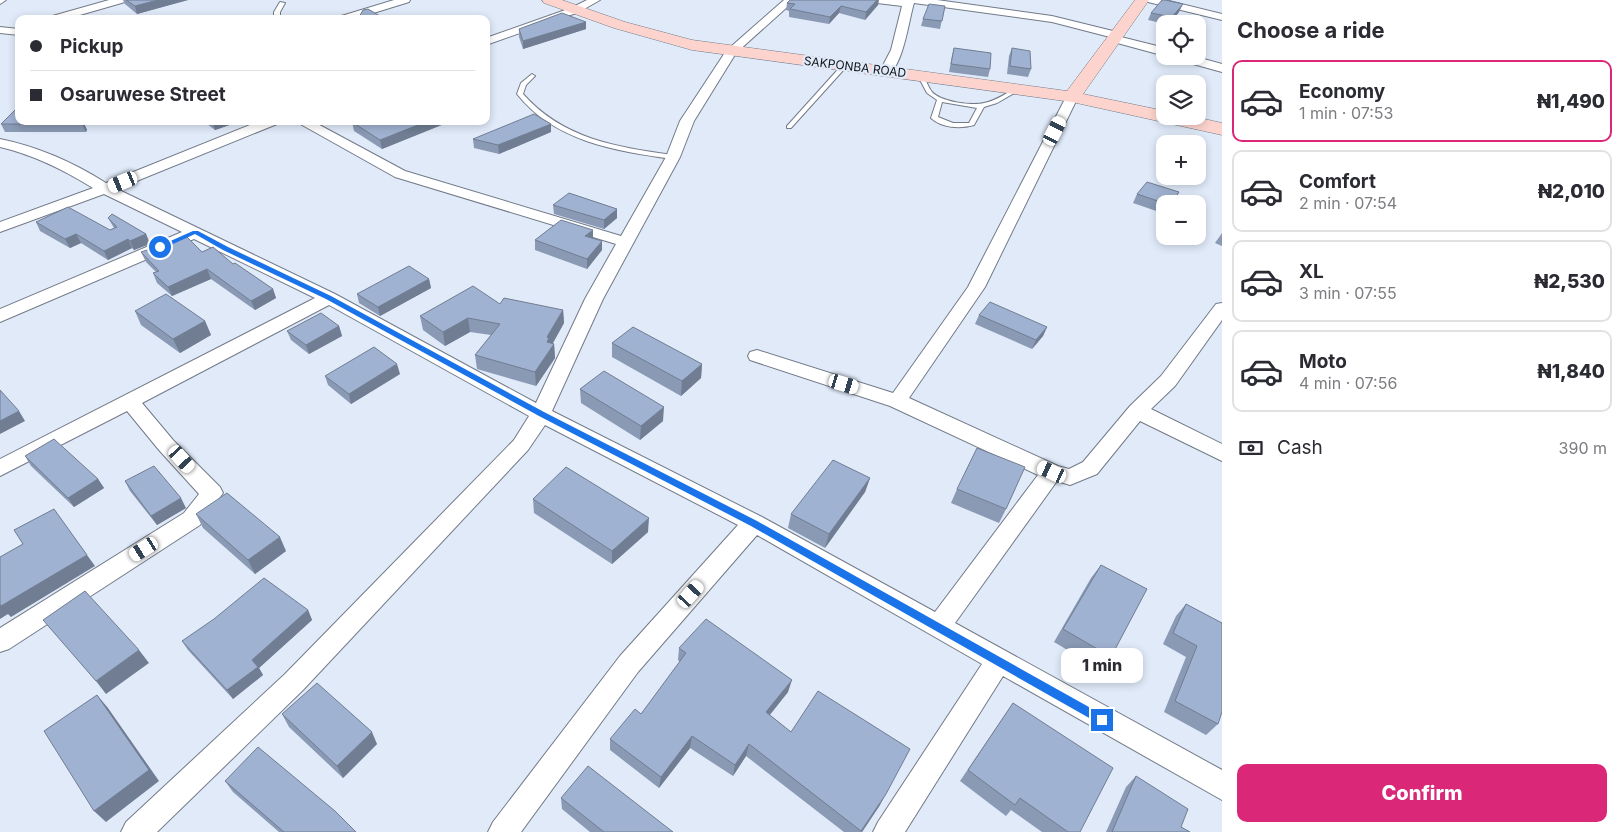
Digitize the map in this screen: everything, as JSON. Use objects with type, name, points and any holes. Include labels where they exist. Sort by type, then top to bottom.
[{"type":"main road","name":"SAKPONBA ROAD","points":[[549,0],[609,23],[653,36],[732,51],[1072,97],[1156,114]]},
{"type":"main road","points":[[1072,97],[1142,0]]},
{"type":"main road","name":"SAKPONBA ROAD","points":[[1205,125],[1222,129]]},
{"type":"street","points":[[67,15],[121,0]]},
{"type":"street","points":[[355,15],[405,0]]},
{"type":"street","points":[[490,41],[575,10],[594,0]]},
{"type":"street","points":[[136,832],[294,682],[521,445],[542,414],[594,299],[673,157],[687,121],[732,51],[790,0]]},
{"type":"street","points":[[878,0],[977,4],[1052,19],[1156,49]]},
{"type":"street","points":[[1152,0],[1222,17]]},
{"type":"street","points":[[886,71],[897,50],[911,1]]},
{"type":"street","points":[[1206,64],[1222,68]]},
{"type":"street","points":[[896,401],[976,287],[1072,97]]},
{"type":"street","points":[[0,228],[105,189],[261,125]]},
{"type":"street","points":[[308,125],[400,174],[626,242]]},
{"type":"street","points":[[0,143],[18,146],[75,170],[105,189],[329,298],[542,414],[754,523],[998,662],[1222,786]]},
{"type":"street","points":[[0,316],[196,232]]},
{"type":"street","points":[[0,468],[329,298]]},
{"type":"street","points":[[757,356],[896,401],[1052,472],[1070,477],[1090,468],[1137,411],[1168,381],[1222,308]]},
{"type":"street","points":[[0,640],[192,519],[212,493],[166,445],[130,401]]},
{"type":"street","points":[[1137,411],[1222,453]]},
{"type":"street","points":[[938,628],[1052,472]]},
{"type":"street","points":[[503,832],[629,664],[754,523]]},
{"type":"street","points":[[888,832],[998,662]]},
{"type":"lane","points":[[277,15],[282,3]]},
{"type":"lane","points":[[789,127],[844,66]]},
{"type":"lane","points":[[532,76],[523,84],[520,94],[528,106],[558,126],[600,144],[630,151],[673,157]]},
{"type":"lane","points":[[921,76],[931,95],[940,100],[981,106],[989,104],[1018,89]]},
{"type":"lane","points":[[940,100],[934,118],[943,122],[966,126],[972,124],[981,106]]},
{"type":"building","points":[[126,0],[158,0],[135,6]]},
{"type":"building","points":[[790,0],[877,0],[866,12],[841,6],[830,17],[790,9],[795,4],[787,3]]},
{"type":"building","points":[[1162,0],[1183,4],[1174,15],[1151,13]]},
{"type":"building","points":[[929,4],[945,6],[942,21],[923,19]]},
{"type":"building","points":[[368,9],[378,15],[360,15],[363,10]]},
{"type":"building","points":[[562,13],[586,22],[523,41],[519,29]]},
{"type":"building","points":[[954,48],[991,53],[990,69],[951,64]]},
{"type":"building","points":[[1012,48],[1030,51],[1031,69],[1010,66]]},
{"type":"building","points":[[15,110],[15,124],[1,124]]},
{"type":"building","points":[[534,114],[551,124],[498,145],[473,139]]},
{"type":"building","points":[[357,125],[418,125],[380,140]]},
{"type":"building","points":[[1147,182],[1179,192],[1177,195],[1156,195],[1156,200],[1137,194]]},
{"type":"building","points":[[569,193],[617,209],[604,220],[553,205]]},
{"type":"building","points":[[68,207],[110,230],[117,227],[108,218],[112,214],[146,234],[130,241],[128,239],[104,251],[76,234],[65,239],[36,222]]},
{"type":"building","points":[[561,220],[593,230],[585,236],[602,241],[587,259],[535,240]]},
{"type":"building","points":[[187,237],[202,252],[213,247],[233,264],[235,263],[273,289],[251,301],[207,269],[168,287],[153,273],[159,271],[141,252]]},
{"type":"building","points":[[409,266],[429,279],[378,307],[357,294]]},
{"type":"building","points":[[473,286],[500,304],[504,298],[563,310],[547,337],[549,338],[547,342],[554,344],[535,372],[475,355],[500,324],[468,318],[443,332],[420,316]]},
{"type":"building","points":[[166,294],[205,321],[173,339],[135,311]]},
{"type":"building","points":[[990,302],[1047,327],[1036,340],[979,315]]},
{"type":"building","points":[[321,313],[339,326],[306,345],[287,331]]},
{"type":"building","points":[[633,327],[702,364],[682,381],[612,343]]},
{"type":"building","points":[[374,347],[397,364],[349,394],[325,376]]},
{"type":"building","points":[[604,371],[664,407],[641,426],[580,389]]},
{"type":"building","points":[[0,390],[19,411],[0,421]]},
{"type":"building","points":[[54,439],[98,479],[68,498],[25,456]]},
{"type":"building","points":[[977,448],[1025,467],[1006,509],[957,489]]},
{"type":"building","points":[[833,460],[870,478],[829,534],[791,514]]},
{"type":"building","points":[[154,466],[181,498],[151,516],[125,481]]},
{"type":"building","points":[[566,467],[649,518],[612,551],[533,499]]},
{"type":"building","points":[[227,493],[280,537],[248,560],[196,514]]},
{"type":"building","points":[[54,509],[87,555],[1,606],[0,557],[23,544],[14,530]]},
{"type":"building","points":[[1101,565],[1147,589],[1111,657],[1063,629]]},
{"type":"building","points":[[264,578],[308,610],[252,660],[258,667],[227,690],[182,641],[214,619]]},
{"type":"building","points":[[85,591],[139,650],[96,681],[43,620]]},
{"type":"building","points":[[1186,604],[1222,623],[1222,712],[1218,724],[1175,701],[1197,646],[1173,633]]},
{"type":"building","points":[[706,619],[792,680],[766,712],[791,732],[818,691],[910,749],[886,794],[861,831],[749,744],[735,765],[692,736],[661,777],[610,739],[635,709],[641,714],[686,653],[679,648]]},
{"type":"building","points":[[317,683],[372,732],[337,766],[282,714]]},
{"type":"building","points":[[97,695],[149,770],[94,811],[44,731]]},
{"type":"building","points":[[1013,703],[1113,768],[1080,832],[1068,832],[1020,798],[1015,805],[968,770]]},
{"type":"building","points":[[258,747],[335,811],[356,832],[284,832],[225,781]]},
{"type":"building","points":[[588,766],[673,832],[604,832],[561,798]]},
{"type":"building","points":[[1136,776],[1188,809],[1181,827],[1190,832],[1112,832]]},
{"type":"route","points":[[160,247],[196,232],[226,249],[329,298],[542,414],[754,523],[1102,720]]}]
